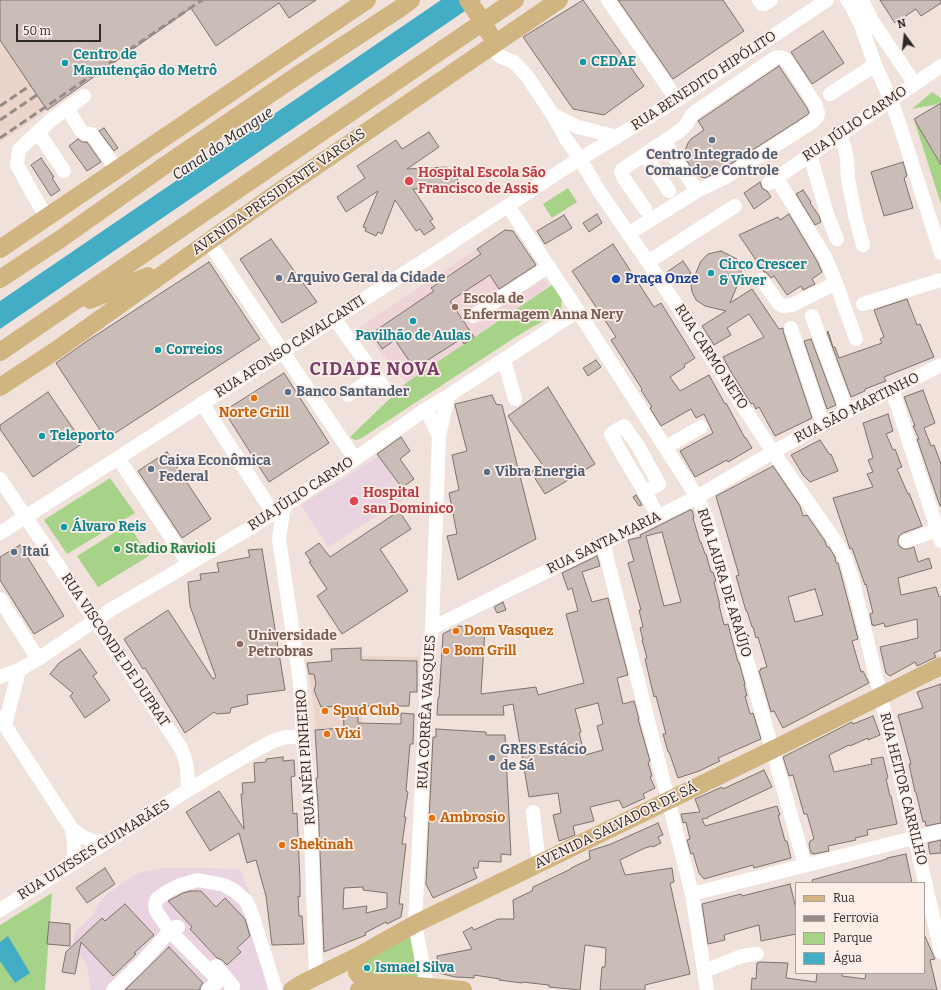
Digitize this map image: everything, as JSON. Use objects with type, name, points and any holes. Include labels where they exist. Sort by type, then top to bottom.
[{"type":"main road","points":[[0,249],[367,0]]},
{"type":"main road","points":[[295,77],[328,43],[378,0]]},
{"type":"main road","points":[[0,279],[295,77],[411,0]]},
{"type":"main road","name":"AVENIDA PRESIDENTE VARGAS","points":[[0,352],[290,154],[475,10],[515,0]]},
{"type":"main road","name":"AVENIDA PRESIDENTE VARGAS","points":[[0,387],[55,351],[271,197],[558,0]]},
{"type":"main road","points":[[475,10],[491,37],[492,46]]},
{"type":"main road","points":[[271,197],[290,154]]},
{"type":"main road","points":[[56,314],[177,263]]},
{"type":"main road","name":"AVENIDA SALVADOR DE SÁ","points":[[292,990],[316,976],[358,956],[415,924],[941,666]]},
{"type":"main road","points":[[358,956],[357,973],[363,979],[371,983],[463,990]]},
{"type":"main road","points":[[359,990],[410,987]]},
{"type":"street","points":[[608,0],[677,100]]},
{"type":"street","points":[[759,0],[762,4],[764,4],[771,0]]},
{"type":"street","points":[[847,0],[861,25],[875,65],[891,100],[941,254]]},
{"type":"street","points":[[862,0],[872,22],[915,84]]},
{"type":"street","name":"RUA BENEDITO HIPÓLITO","points":[[580,159],[677,100],[819,2]]},
{"type":"street","name":"RUA CARMO NETO","points":[[492,46],[499,56],[514,62],[526,76],[553,115],[566,139],[599,191],[648,262],[773,452],[836,542],[846,560],[853,582],[881,696]]},
{"type":"street","points":[[628,234],[697,191],[724,178],[812,122],[817,117],[818,113],[815,104],[784,58],[775,58],[695,112],[681,130],[623,169],[621,172],[623,178],[645,209]]},
{"type":"street","points":[[830,94],[875,65]]},
{"type":"street","name":"RUA JÚLIO CARMO","points":[[836,284],[824,257],[773,180],[941,66]]},
{"type":"street","points":[[47,217],[17,165],[19,150],[51,120],[84,96]]},
{"type":"street","points":[[67,108],[83,134],[91,134],[93,136],[117,170]]},
{"type":"street","points":[[553,115],[578,127],[617,137]]},
{"type":"street","points":[[38,132],[64,171]]},
{"type":"street","points":[[840,135],[845,149],[850,192],[863,245]]},
{"type":"street","points":[[664,142],[697,191]]},
{"type":"street","points":[[645,155],[669,191]]},
{"type":"street","points":[[810,155],[828,217],[837,239]]},
{"type":"street","name":"RUA AFONSO CAVALCANTI","points":[[0,533],[580,159]]},
{"type":"street","name":"RUA LAURA DE ARAÚJO","points":[[508,206],[578,311],[697,496],[707,519],[805,865]]},
{"type":"street","points":[[648,262],[735,206]]},
{"type":"street","points":[[208,241],[355,459]]},
{"type":"street","points":[[473,316],[548,266]]},
{"type":"street","points":[[762,280],[779,304],[783,306],[796,304],[836,284],[856,339]]},
{"type":"street","points":[[863,304],[941,280]]},
{"type":"street","name":"RUA JÚLIO CARMO","points":[[0,677],[19,670],[38,659],[95,620],[252,527],[426,410],[578,311]]},
{"type":"street","points":[[812,316],[847,412]]},
{"type":"street","points":[[334,318],[380,381],[348,396]]},
{"type":"street","points":[[791,328],[823,424]]},
{"type":"street","points":[[508,357],[519,383],[513,393]]},
{"type":"street","name":"RUA SÃO MARTINHO","points":[[773,452],[823,424],[941,365]]},
{"type":"street","points":[[892,389],[939,536],[906,541]]},
{"type":"street","name":"RUA CORRÊA VASQUES","points":[[410,987],[415,924],[428,661],[432,628],[439,436],[448,396]]},
{"type":"street","points":[[202,403],[273,513]]},
{"type":"street","name":"RUA CORRÊA VASQUES","points":[[426,410],[439,436]]},
{"type":"street","points":[[644,492],[659,484],[638,446],[624,426],[611,434],[623,456],[644,492],[658,516]]},
{"type":"street","points":[[666,448],[701,427]]},
{"type":"street","points":[[623,456],[638,446]]},
{"type":"street","name":"RUA SANTA MARIA","points":[[432,628],[697,496],[773,452]]},
{"type":"street","points":[[118,458],[189,564]]},
{"type":"street","name":"RUA VISCONDE DE DUPRAT","points":[[0,479],[181,748],[187,768],[188,790]]},
{"type":"street","name":"RUA NÉRI PINHEIRO","points":[[286,504],[283,512],[279,539],[300,682],[310,803],[316,976]]},
{"type":"street","points":[[252,527],[266,529],[279,539]]},
{"type":"street","points":[[603,543],[692,894],[707,990]]},
{"type":"street","points":[[0,599],[38,659]]},
{"type":"street","points":[[19,670],[2,721],[72,829],[87,839],[99,842],[108,841]]},
{"type":"street","name":"RUA HEITOR CARRILHO","points":[[881,696],[941,952]]},
{"type":"street","name":"RUA ULYSSES GUIMARÃES","points":[[0,910],[188,790],[256,750],[273,741],[286,737],[296,737],[304,741]]},
{"type":"street","points":[[533,812],[540,863]]},
{"type":"street","points":[[64,869],[74,857],[72,829]]},
{"type":"street","points":[[692,894],[941,831]]},
{"type":"street","points":[[208,990],[219,981],[170,931],[156,911],[155,905],[157,900],[168,891],[180,885],[198,880],[224,885],[235,891],[246,900],[252,914],[276,990]]},
{"type":"street","points":[[113,990],[175,927],[180,928],[232,984],[233,988],[231,990]]},
{"type":"street","points":[[704,971],[742,956],[757,954]]},
{"type":"shaded area","name":"Centro de Manutenção do Metrô","points":[[0,0],[203,0],[0,142]]},
{"type":"shaded area","name":"Escola de Enfermagem Anna Nery","points":[[505,230],[513,231],[549,286],[406,383],[360,327]]},
{"type":"shaded area","name":"Hospital san Dominico","points":[[379,456],[406,498],[328,547],[301,505]]},
{"type":"shaded area","points":[[361,648],[359,656],[419,657],[417,692],[362,690],[363,773],[318,776],[314,708],[307,663],[331,661],[331,649]]},
{"type":"shaded area","points":[[164,868],[240,869],[268,938],[274,982],[268,990],[91,990],[86,962],[73,949],[75,931],[92,916],[100,901],[108,893],[138,873]]},
{"type":"green space","points":[[932,92],[941,98],[941,102],[934,105],[912,109]]},
{"type":"green space","points":[[916,122],[941,166],[941,204],[915,123]]},
{"type":"green space","points":[[568,188],[577,202],[552,218],[543,204]]},
{"type":"green space","points":[[552,285],[562,302],[561,308],[558,312],[514,338],[360,439],[356,440],[350,437],[406,383]]},
{"type":"green space","points":[[110,478],[135,513],[67,554],[44,520]]},
{"type":"green space","name":"Stadio Ravioli","points":[[128,524],[149,556],[98,587],[77,556]]},
{"type":"green space","points":[[52,893],[45,990],[0,990],[0,925]]},
{"type":"green space","points":[[410,935],[418,978],[368,977],[362,960]]},
{"type":"water","points":[[441,0],[481,0],[0,329],[0,301]]},
{"type":"water","points":[[8,936],[30,973],[15,983],[0,961],[0,942]]},
{"type":"building","name":"Centro de Manutenção do Metrô","points":[[0,0],[316,0],[289,18],[279,3],[216,46],[191,8],[47,110],[0,40]]},
{"type":"building","name":"CEDAE","points":[[583,0],[644,86],[604,115],[573,109],[523,37]]},
{"type":"building","points":[[618,0],[723,0],[744,31],[673,79]]},
{"type":"building","points":[[880,0],[941,0],[941,3],[921,16],[916,9],[895,23]]},
{"type":"building","points":[[823,31],[844,63],[812,84],[791,52]]},
{"type":"building","points":[[779,66],[809,113],[720,171],[705,178],[696,175],[685,158],[685,151],[691,139],[704,130],[698,121]]},
{"type":"building","points":[[941,103],[941,165],[914,119]]},
{"type":"building","points":[[104,128],[118,148],[114,151],[99,131]]},
{"type":"building","name":"Hospital Escola São Francisco de Assis","points":[[429,132],[439,147],[407,169],[447,167],[447,170],[457,170],[458,184],[449,185],[449,188],[413,189],[433,219],[430,221],[435,228],[424,235],[420,229],[416,231],[395,200],[382,234],[378,232],[376,236],[365,231],[366,228],[363,227],[378,191],[346,212],[337,197],[365,178],[357,166],[396,140],[402,149]]},
{"type":"building","points":[[78,139],[82,142],[87,142],[101,162],[87,171],[69,146]]},
{"type":"building","points":[[41,158],[54,177],[52,178],[60,190],[51,196],[31,165]]},
{"type":"building","points":[[903,162],[907,176],[904,178],[913,208],[884,216],[871,172]]},
{"type":"building","points":[[760,182],[762,188],[767,191],[771,197],[754,209],[744,193]]},
{"type":"building","points":[[803,190],[819,216],[821,222],[815,225],[796,194]]},
{"type":"building","points":[[597,214],[602,223],[589,232],[583,223]]},
{"type":"building","points":[[789,214],[822,272],[812,279],[815,284],[803,290],[801,286],[787,295],[774,276],[771,278],[766,272],[764,272],[739,235],[778,217],[780,220]]},
{"type":"building","points":[[564,215],[572,228],[545,244],[537,231]]},
{"type":"building","points":[[505,230],[513,231],[536,265],[499,289],[490,275],[450,301],[474,337],[464,344],[461,339],[420,365],[410,362],[395,340],[382,349],[372,333],[434,291],[431,288],[481,254],[477,249]]},
{"type":"building","points":[[271,239],[317,302],[282,323],[240,259]]},
{"type":"building","points":[[613,244],[654,307],[661,303],[695,358],[670,377],[680,391],[709,375],[752,448],[728,462],[727,460],[695,477],[680,451],[713,433],[704,414],[696,418],[691,409],[661,426],[650,408],[652,407],[641,390],[642,389],[611,340],[616,337],[572,271]]},
{"type":"building","points":[[721,251],[737,259],[742,274],[730,303],[752,289],[779,329],[783,328],[812,418],[775,436],[759,407],[756,409],[753,403],[751,404],[723,357],[764,337],[749,314],[727,328],[731,335],[714,345],[702,326],[726,311],[705,306],[696,300],[692,292],[691,284],[701,261],[708,254]]},
{"type":"building","points":[[683,261],[691,273],[674,284],[667,272]]},
{"type":"building","name":"Correios","points":[[209,262],[260,339],[106,439],[56,363],[87,341]]},
{"type":"building","points":[[907,299],[917,325],[920,324],[934,357],[884,377],[886,381],[865,389],[865,391],[851,397],[827,332],[828,331],[833,347],[835,347],[839,358],[882,343],[880,339],[884,337],[874,310]]},
{"type":"building","points":[[811,339],[836,405],[827,409],[804,341]]},
{"type":"building","points":[[596,360],[601,367],[588,376],[583,368]]},
{"type":"building","points":[[284,373],[329,443],[269,482],[224,411]]},
{"type":"building","points":[[548,387],[595,464],[545,494],[531,472],[542,464],[508,416]]},
{"type":"building","points":[[923,390],[935,423],[924,428],[931,446],[934,445],[941,464],[941,506],[904,397]]},
{"type":"building","name":"Teleporto","points":[[48,392],[83,443],[33,477],[0,429],[0,425]]},
{"type":"building","name":"Vibra Energia","points":[[492,395],[496,404],[502,405],[536,539],[458,580],[447,536],[457,534],[449,493],[459,490],[452,455],[467,451],[455,404]]},
{"type":"building","points":[[888,414],[893,431],[886,434],[893,450],[895,449],[902,467],[897,469],[908,494],[909,493],[922,526],[900,535],[898,543],[900,547],[904,549],[914,547],[918,562],[929,558],[932,568],[898,578],[901,595],[936,587],[939,597],[941,596],[941,650],[934,653],[936,657],[917,666],[915,662],[890,676],[886,673],[880,647],[918,638],[917,619],[885,627],[884,623],[872,625],[870,614],[873,613],[866,584],[865,585],[852,548],[850,549],[833,498],[873,487],[867,474],[873,472],[868,460],[873,458],[863,423]]},
{"type":"building","points":[[401,437],[410,451],[400,459],[414,479],[402,488],[377,454]]},
{"type":"building","points":[[820,440],[830,455],[831,454],[838,471],[810,482],[803,475],[791,455]]},
{"type":"building","points":[[167,452],[211,519],[182,538],[138,471]]},
{"type":"building","points":[[773,466],[800,506],[803,516],[807,515],[825,541],[827,547],[829,547],[835,557],[836,563],[838,563],[858,639],[852,641],[861,672],[863,671],[869,683],[783,728],[774,711],[771,712],[759,671],[761,670],[760,669],[767,667],[758,637],[756,638],[746,611],[736,576],[739,575],[716,496]],"holes":[[[815,589],[823,615],[795,622],[788,597]]]},
{"type":"building","points":[[636,495],[642,505],[639,506],[633,497]]},
{"type":"building","points":[[692,510],[700,542],[706,554],[711,572],[713,572],[716,581],[714,582],[724,625],[728,624],[745,684],[747,696],[745,696],[750,714],[753,713],[761,739],[718,758],[720,761],[699,771],[678,778],[663,734],[666,734],[656,696],[654,697],[645,659],[647,658],[640,628],[643,627],[639,610],[641,610],[628,563],[634,561],[628,540],[641,537],[640,535]],"holes":[[[662,532],[681,602],[664,606],[646,536]]]},
{"type":"building","points":[[399,511],[411,529],[380,549],[408,591],[342,634],[317,596],[327,589],[309,562],[311,561],[305,553],[319,543],[330,557]]},
{"type":"building","points":[[20,545],[64,616],[34,634],[0,580],[0,557]]},
{"type":"building","name":"Universidade Petrobras","points":[[262,549],[285,690],[247,695],[248,704],[231,708],[230,713],[217,714],[214,712],[185,733],[145,668],[143,669],[124,639],[168,610],[213,679],[216,677],[190,606],[188,582],[201,580],[200,574],[219,572],[217,563],[250,557],[248,550]]},
{"type":"building","points":[[597,556],[600,566],[582,572],[592,602],[608,598],[628,675],[617,678],[623,704],[634,701],[650,761],[648,762],[652,776],[650,777],[655,788],[643,794],[645,798],[623,808],[619,800],[590,807],[594,821],[573,826],[575,835],[559,841],[553,815],[561,813],[558,793],[529,797],[513,704],[503,706],[504,715],[437,715],[443,634],[458,626],[485,628],[481,694],[536,687],[538,695],[584,683],[566,614],[578,611],[572,588],[568,590],[562,573]],"holes":[[[598,703],[603,724],[597,726],[603,750],[585,755],[575,709]]]},
{"type":"building","points":[[503,602],[506,610],[497,613],[494,607]]},
{"type":"building","points":[[361,648],[361,660],[417,661],[417,692],[410,692],[409,706],[358,706],[358,723],[401,724],[401,713],[414,714],[413,744],[410,744],[406,791],[408,792],[404,817],[406,817],[402,844],[406,844],[399,904],[403,904],[401,917],[387,924],[386,922],[365,933],[366,935],[324,952],[315,730],[344,728],[343,706],[321,707],[314,690],[316,684],[314,674],[309,674],[307,663],[332,661],[331,649]],"holes":[[[363,887],[363,890],[387,893],[387,908],[366,913],[367,906],[343,909],[344,888]]]},
{"type":"building","points":[[80,649],[97,673],[93,676],[110,700],[85,718],[70,696],[73,693],[50,674],[59,663]]},
{"type":"building","points":[[941,684],[941,823],[926,826],[925,821],[923,822],[915,792],[909,764],[911,764],[898,715],[923,708],[917,692]]},
{"type":"building","points":[[873,716],[880,735],[868,740],[868,738],[850,746],[849,745],[829,755],[834,772],[872,764],[871,759],[883,757],[888,778],[886,779],[897,824],[867,830],[868,835],[855,838],[856,840],[828,846],[829,851],[814,854],[811,853],[809,845],[810,841],[814,839],[807,814],[804,814],[793,775],[789,776],[783,757],[852,722],[853,724]]},
{"type":"building","points":[[436,729],[486,732],[486,735],[505,735],[511,855],[501,854],[501,862],[479,861],[478,868],[473,868],[477,878],[433,898],[426,884],[433,737],[436,737]]},
{"type":"building","points":[[283,757],[283,761],[294,760],[295,776],[291,777],[293,814],[297,813],[300,881],[300,897],[298,896],[299,916],[302,916],[304,944],[272,945],[266,896],[256,860],[247,863],[239,833],[210,851],[186,812],[219,791],[244,829],[241,794],[243,794],[242,783],[255,782],[254,763],[266,762],[266,759]]},
{"type":"building","points":[[764,770],[772,787],[708,818],[702,819],[705,826],[777,806],[785,841],[787,841],[791,858],[754,868],[753,865],[704,879],[699,873],[693,853],[691,854],[687,840],[690,839],[686,822],[683,823],[681,814],[700,812],[695,799],[722,787],[723,789]]},
{"type":"building","points":[[658,823],[663,835],[658,837],[661,843],[653,847],[645,848],[620,860],[625,875],[672,868],[674,882],[670,883],[690,974],[645,985],[645,990],[600,990],[602,967],[605,967],[606,948],[585,945],[580,990],[499,980],[500,979],[474,975],[474,978],[455,977],[439,973],[437,956],[472,949],[463,932],[472,927],[474,930],[498,919],[514,919],[513,900],[532,891],[533,887],[590,859],[589,851],[611,844]]},
{"type":"building","points":[[941,840],[941,853],[930,854],[928,843]]},
{"type":"building","points":[[906,854],[912,882],[813,882],[812,880],[887,859]]},
{"type":"building","points":[[105,868],[115,884],[87,903],[76,888]]},
{"type":"building","points":[[790,884],[795,905],[795,934],[761,941],[759,925],[724,935],[725,940],[708,944],[702,904],[741,894],[742,896]]},
{"type":"building","points":[[201,891],[216,907],[225,898],[245,919],[250,936],[237,948],[241,952],[227,965],[222,960],[217,958],[190,929],[192,927],[168,901],[183,893]]},
{"type":"building","points":[[125,904],[154,935],[134,953],[136,954],[113,976],[81,942],[75,974],[62,972],[66,952],[102,918],[105,921]]},
{"type":"building","points":[[49,922],[70,924],[70,946],[47,944]]},
{"type":"building","points":[[925,936],[935,959],[930,960],[937,990],[751,990],[752,978],[756,979],[757,963],[760,962],[788,963],[786,978],[816,982],[817,974],[842,974],[842,976],[865,979],[866,974],[925,974]]},
{"type":"building","points":[[169,947],[203,983],[200,990],[125,990]]},
{"type":"railway","points":[[0,138],[202,0]]},
{"type":"railway","points":[[0,106],[31,85]]},
{"type":"railway","points":[[0,120],[37,95]]},
{"type":"place","name":"CEDAE","points":[[583,62]]},
{"type":"place","name":"Centro de Manutenção do Metrô","points":[[65,63]]},
{"type":"place","name":"Centro Integrado de Comando e Controle","points":[[712,140]]},
{"type":"place","name":"Hospital Escola São Francisco de Assis","points":[[409,181]]},
{"type":"place","name":"Circo Crescer & Viver","points":[[711,273]]},
{"type":"place","name":"Arquivo Geral da Cidade","points":[[279,278]]},
{"type":"place","name":"Praça Onze","points":[[616,279]]},
{"type":"place","name":"Escola de Enfermagem Anna Nery","points":[[455,307]]},
{"type":"place","name":"Pavilhão de Aulas","points":[[413,321]]},
{"type":"place","name":"Correios","points":[[158,350]]},
{"type":"place","name":"Banco Santander","points":[[288,392]]},
{"type":"place","name":"Norte Grill","points":[[254,398]]},
{"type":"place","name":"Teleporto","points":[[42,436]]},
{"type":"place","name":"Caixa Econômica Federal","points":[[151,469]]},
{"type":"place","name":"Vibra Energia","points":[[487,472]]},
{"type":"place","name":"Hospital san Dominico","points":[[354,501]]},
{"type":"place","name":"Álvaro Reis","points":[[64,527]]},
{"type":"place","name":"Stadio Ravioli","points":[[117,549]]},
{"type":"place","name":"Itaú","points":[[14,552]]},
{"type":"place","name":"Dom Vasquez","points":[[456,631]]},
{"type":"place","name":"Universidade Petrobras","points":[[240,644]]},
{"type":"place","name":"Bom Grill","points":[[446,651]]},
{"type":"place","name":"Spud Club","points":[[325,711]]},
{"type":"place","name":"Vixi","points":[[327,734]]},
{"type":"place","name":"GRES Estácio de Sá","points":[[492,758]]},
{"type":"place","name":"Ambrosio","points":[[432,818]]},
{"type":"place","name":"Shekinah","points":[[282,845]]},
{"type":"place","name":"Ismael Silva","points":[[367,968]]},
{"type":"district","name":"CIDADE NOVA","points":[[375,370]]},
{"type":"water label","name":"Canal do Mangue","points":[[223,144]]}]
